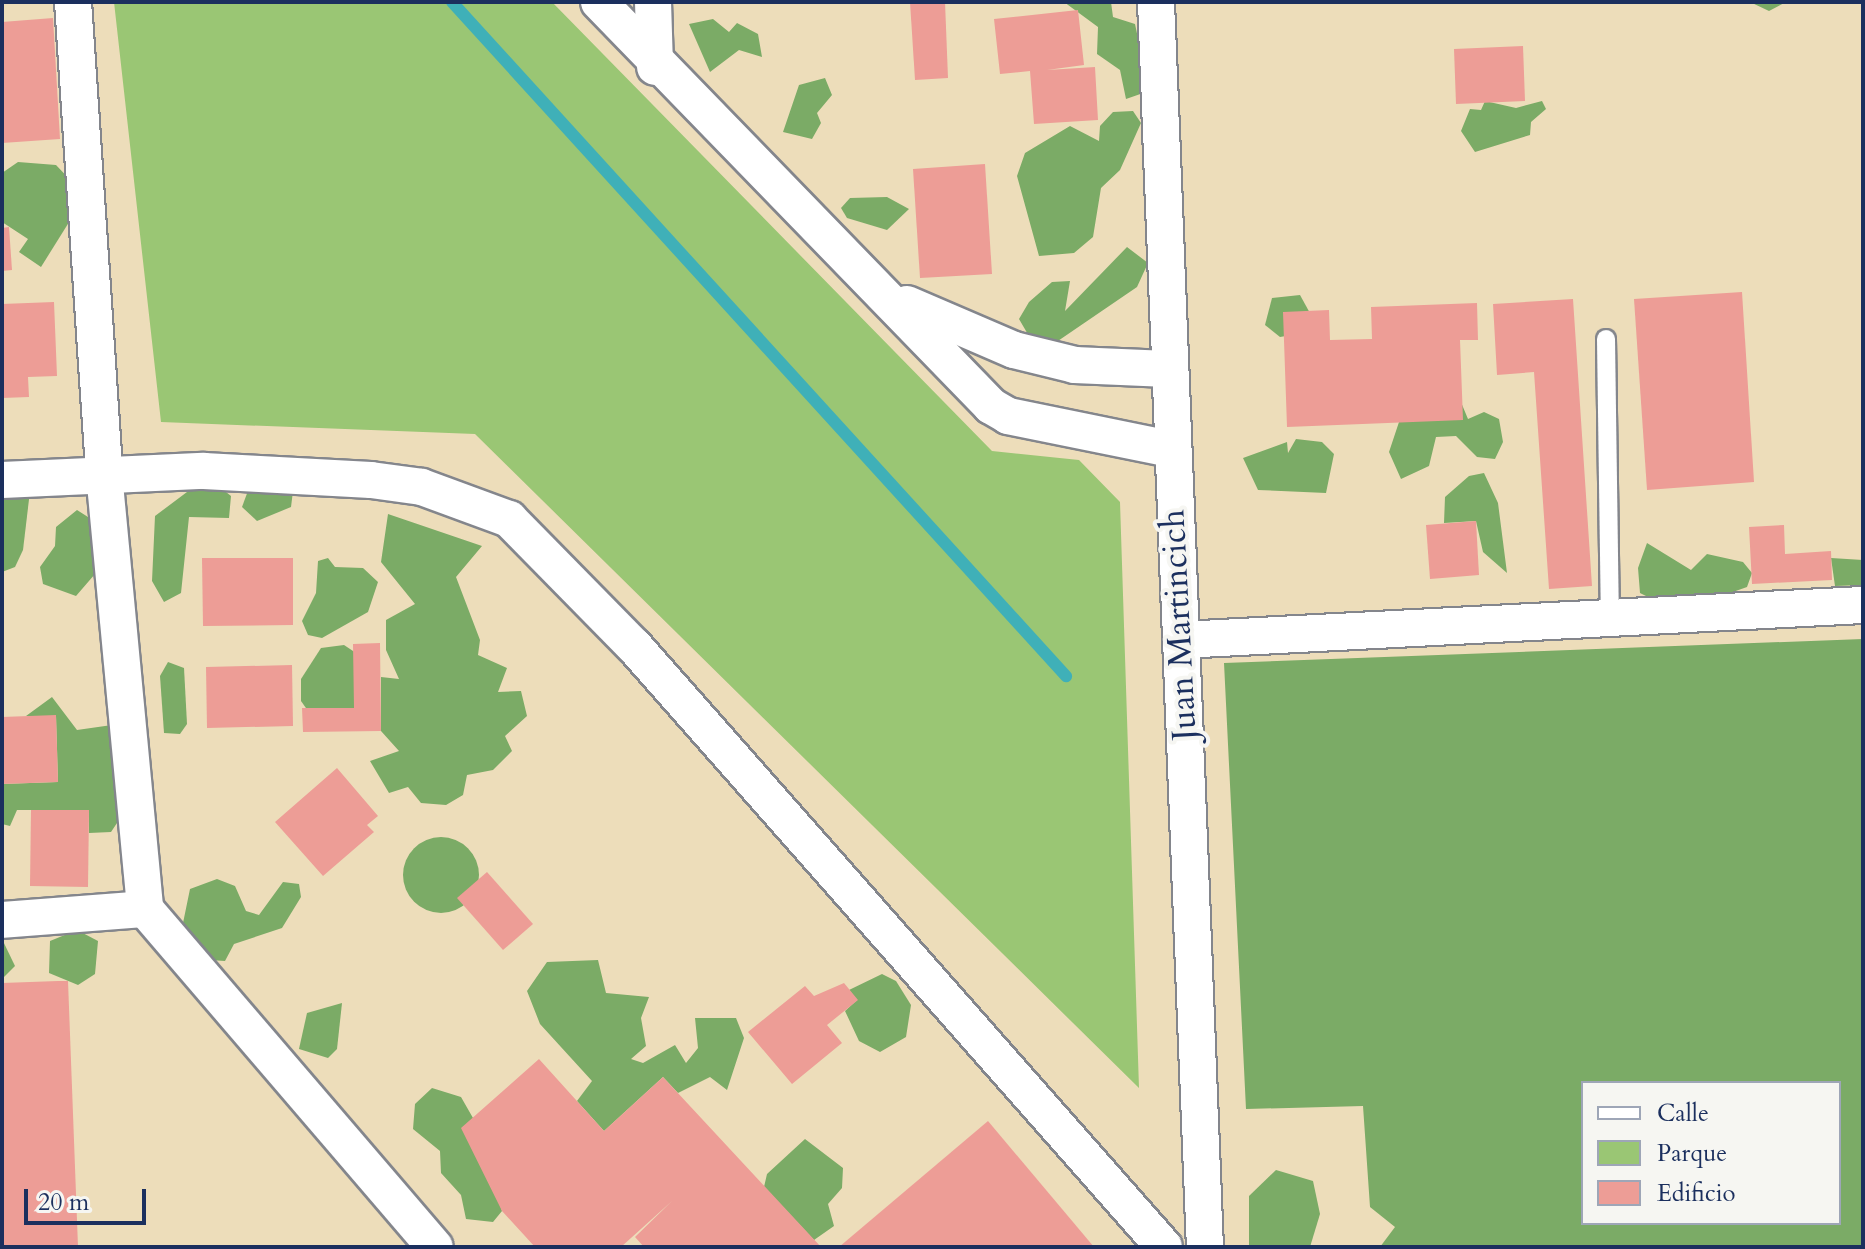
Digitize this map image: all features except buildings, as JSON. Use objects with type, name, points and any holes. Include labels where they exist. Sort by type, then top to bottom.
[{"type":"street","points":[[73,2],[104,473],[145,909],[435,1247]]},
{"type":"street","points":[[599,2],[655,67],[870,283],[1008,416],[1170,449]]},
{"type":"street","points":[[653,2],[655,67]]},
{"type":"street","name":"Juan Martincich","points":[[1156,2],[1170,449],[1181,640],[1205,1247]]},
{"type":"street","points":[[870,283],[953,329],[1014,350],[1075,365],[1167,369]]},
{"type":"street","points":[[2,480],[104,473],[371,480],[422,487],[509,519],[634,646],[1164,1247]]},
{"type":"street","points":[[1181,640],[1863,605]]},
{"type":"street","points":[[2,920],[145,909]]},
{"type":"lane","points":[[1606,339],[1610,618]]},
{"type":"green space","points":[[114,2],[552,2],[992,451],[1079,460],[1120,502],[1139,1088],[475,434],[161,422]]},
{"type":"green space","points":[[1064,2],[1111,2],[1113,17],[1135,24],[1149,91],[1126,99],[1120,70],[1097,54],[1098,27]]},
{"type":"green space","points":[[1750,2],[1786,2],[1769,11]]},
{"type":"green space","points":[[713,19],[729,32],[737,23],[758,34],[762,57],[739,50],[710,72],[689,24]]},
{"type":"green space","points":[[825,78],[832,95],[817,113],[821,123],[812,139],[783,132],[799,85]]},
{"type":"green space","points":[[1485,101],[1516,108],[1542,101],[1546,109],[1531,122],[1530,135],[1475,152],[1461,131],[1470,109],[1481,110]]},
{"type":"green space","points":[[1133,111],[1141,123],[1120,170],[1101,188],[1093,237],[1074,253],[1039,256],[1017,176],[1025,153],[1070,126],[1099,141],[1100,126],[1113,112]]},
{"type":"green space","points":[[18,162],[56,165],[76,186],[71,219],[41,267],[19,252],[28,239],[2,222],[2,173]]},
{"type":"green space","points":[[887,197],[909,209],[887,230],[847,218],[841,208],[850,198]]},
{"type":"green space","points":[[1127,247],[1148,263],[1137,287],[1052,345],[1033,343],[1019,319],[1029,302],[1052,282],[1070,281],[1065,311]]},
{"type":"green space","points":[[1300,295],[1311,315],[1303,333],[1280,337],[1265,325],[1272,298]]},
{"type":"green space","points":[[1458,395],[1468,419],[1484,412],[1499,419],[1503,442],[1495,459],[1477,457],[1456,436],[1436,437],[1429,466],[1401,479],[1389,452],[1404,407]]},
{"type":"green space","points":[[1296,439],[1322,442],[1334,454],[1326,493],[1258,490],[1243,458],[1287,442],[1288,453]]},
{"type":"green space","points":[[1484,473],[1498,503],[1507,573],[1483,552],[1476,521],[1444,523],[1445,497],[1469,476]]},
{"type":"green space","points":[[2,482],[30,491],[23,550],[15,567],[2,572]]},
{"type":"green space","points":[[216,484],[231,496],[229,518],[189,517],[181,593],[164,602],[152,581],[155,516],[191,489]]},
{"type":"green space","points":[[249,488],[293,491],[291,507],[257,521],[242,507]]},
{"type":"green space","points":[[77,510],[99,524],[95,574],[76,596],[43,584],[40,567],[55,546],[56,527]]},
{"type":"green space","points":[[388,514],[482,546],[456,577],[480,640],[478,655],[507,668],[498,692],[521,691],[527,716],[505,736],[512,751],[493,770],[467,775],[463,795],[446,805],[421,803],[408,787],[389,793],[370,761],[399,751],[381,731],[381,677],[399,679],[386,650],[386,620],[415,604],[381,562]]},
{"type":"green space","points":[[1647,543],[1691,570],[1707,554],[1743,562],[1752,573],[1747,587],[1730,593],[1650,598],[1640,593],[1638,568]]},
{"type":"green space","points":[[328,558],[335,567],[363,568],[378,582],[368,612],[322,638],[308,635],[302,621],[316,593],[318,561]]},
{"type":"green space","points":[[1831,558],[1863,560],[1863,585],[1835,586]]},
{"type":"green space","points":[[1863,639],[1863,1247],[1380,1247],[1395,1227],[1370,1207],[1363,1106],[1246,1109],[1224,663]]},
{"type":"green space","points":[[344,645],[365,659],[362,715],[313,718],[301,701],[301,679],[321,648]]},
{"type":"green space","points":[[168,662],[184,668],[187,724],[180,734],[164,733],[160,676]]},
{"type":"green space","points":[[52,697],[77,730],[112,725],[121,817],[111,832],[89,833],[89,810],[17,810],[10,826],[2,824],[2,784],[58,782],[56,716],[26,716]]},
{"type":"green space","points":[[441,837],[456,840],[468,848],[476,860],[479,875],[476,890],[468,902],[456,910],[441,913],[426,910],[414,902],[406,890],[403,875],[406,860],[414,848],[426,840]]},
{"type":"green space","points":[[217,879],[235,886],[246,911],[259,915],[283,882],[299,884],[301,897],[282,928],[234,944],[225,961],[210,960],[183,923],[190,889]]},
{"type":"green space","points":[[77,930],[98,941],[95,974],[78,985],[49,973],[50,941]]},
{"type":"green space","points":[[2,939],[15,966],[2,979]]},
{"type":"green space","points":[[598,960],[606,993],[649,997],[641,1018],[646,1046],[631,1059],[643,1063],[675,1045],[686,1063],[698,1048],[695,1018],[736,1018],[744,1038],[727,1090],[710,1077],[678,1093],[663,1077],[604,1131],[577,1101],[592,1081],[540,1024],[527,991],[547,962]]},
{"type":"green space","points":[[882,974],[896,981],[911,1005],[906,1037],[880,1052],[859,1041],[845,1011],[857,1000],[849,990]]},
{"type":"green space","points":[[342,1003],[337,1049],[328,1058],[299,1049],[307,1013]]},
{"type":"green space","points":[[432,1088],[461,1097],[473,1118],[502,1211],[493,1222],[466,1219],[461,1195],[441,1173],[440,1151],[413,1129],[415,1104]]},
{"type":"green space","points":[[805,1139],[843,1168],[842,1188],[828,1204],[834,1226],[814,1240],[764,1187],[767,1174]]},
{"type":"green space","points":[[1276,1170],[1313,1181],[1320,1214],[1310,1247],[1249,1247],[1249,1196]]},
{"type":"waterway","points":[[452,2],[1066,676]]}]
